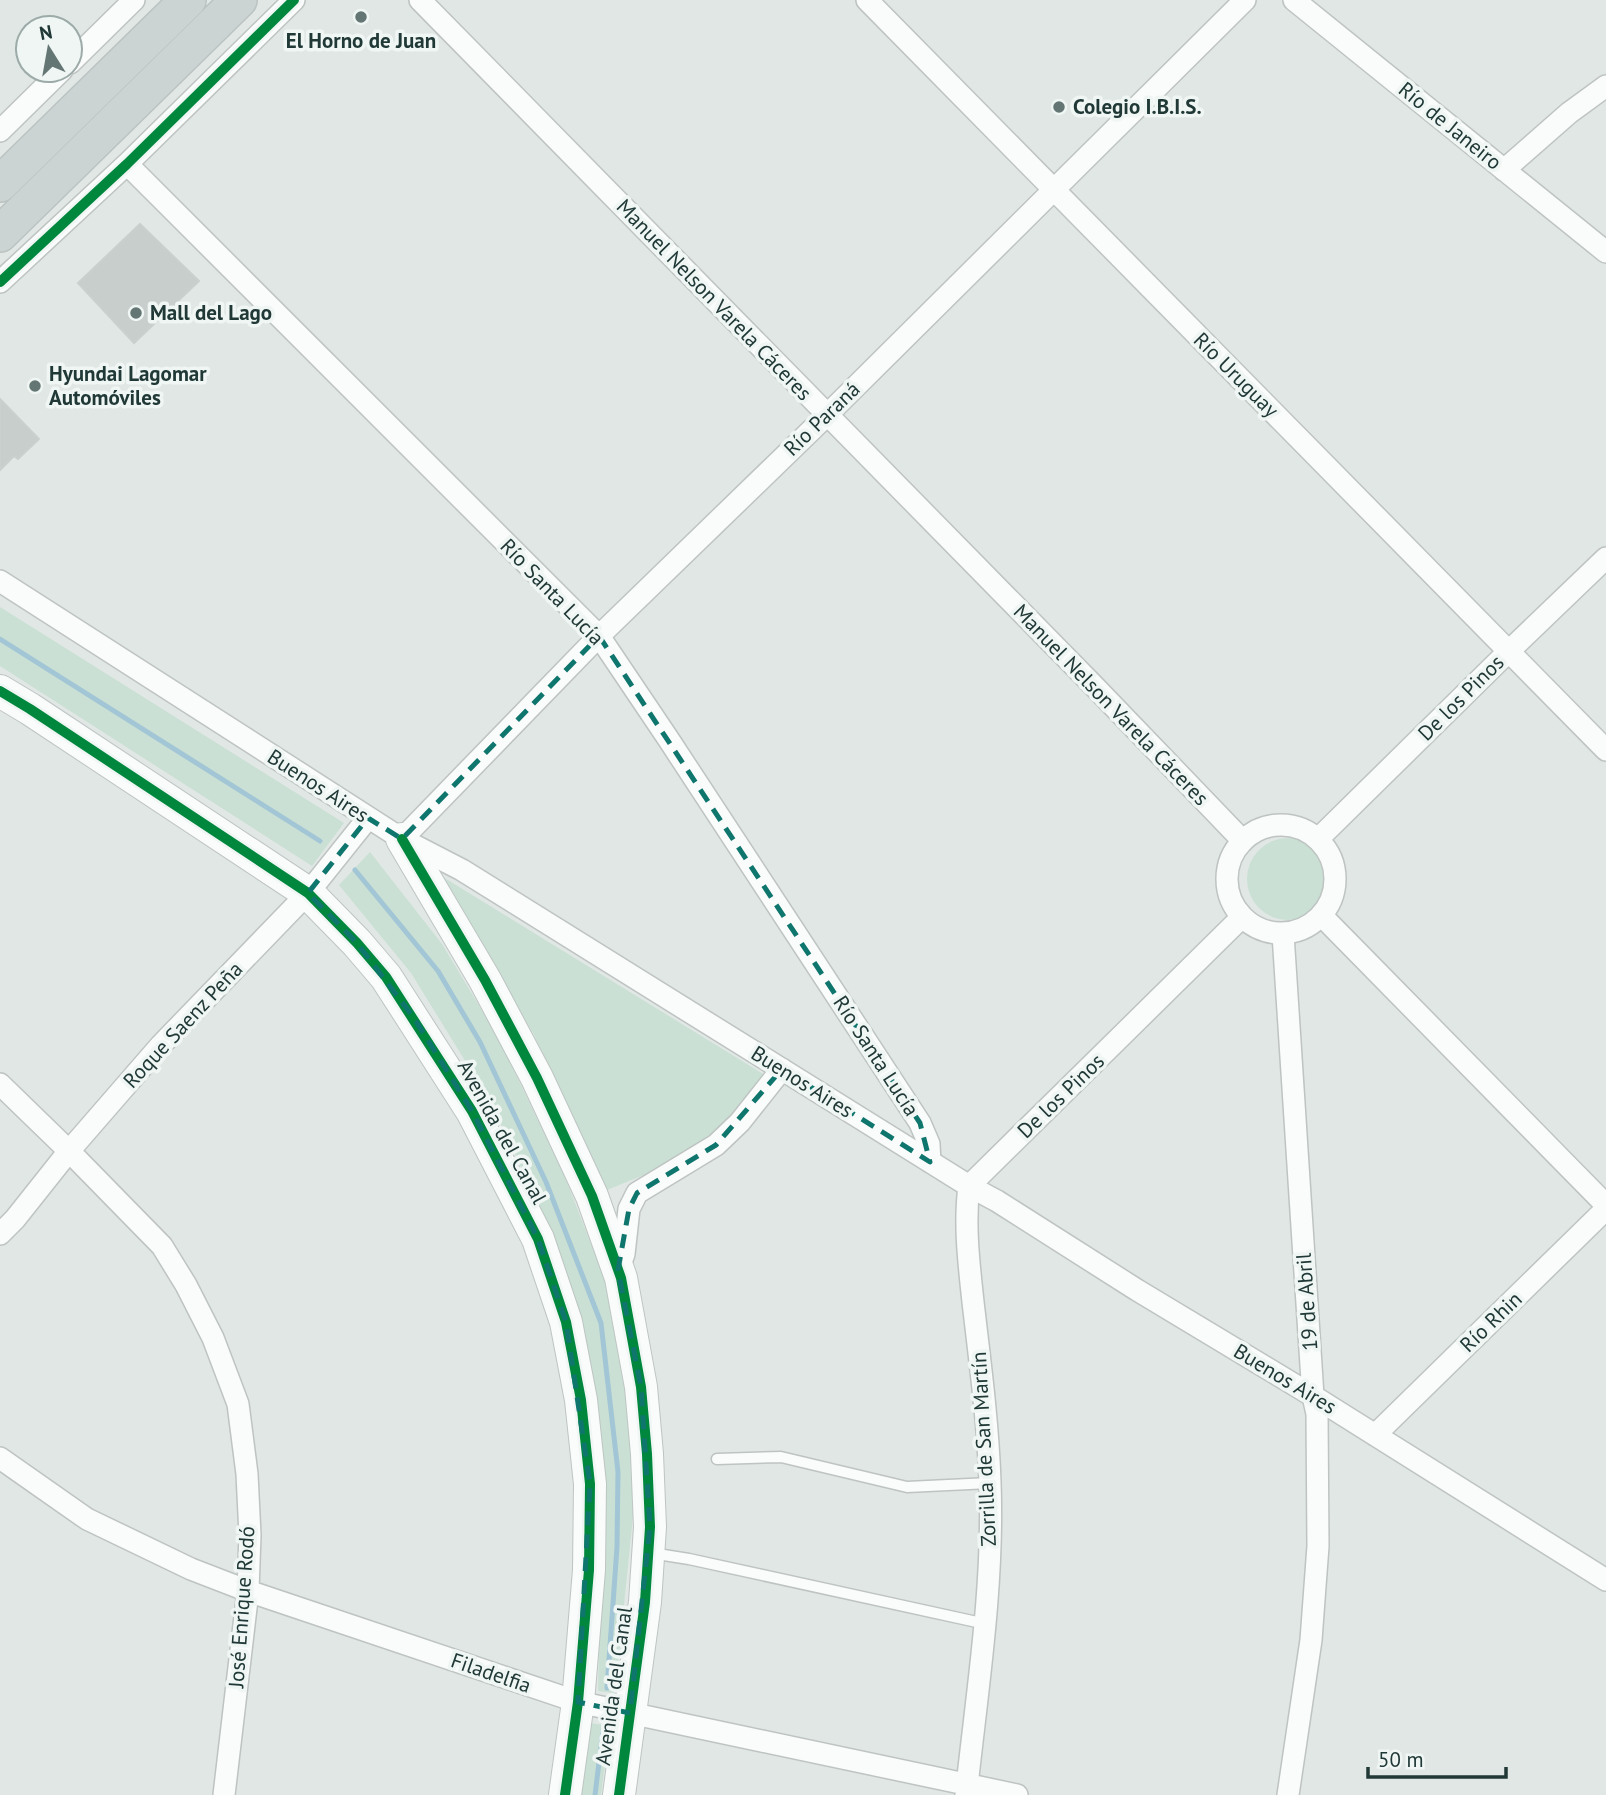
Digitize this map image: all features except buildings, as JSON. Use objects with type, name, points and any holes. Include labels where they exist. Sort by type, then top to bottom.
[{"type":"main road","points":[[0,184],[188,0]]},
{"type":"main road","points":[[0,234],[239,0]]},
{"type":"street","points":[[84,48],[134,0]]},
{"type":"street","points":[[0,282],[127,164],[293,0]]},
{"type":"street","name":"Manuel Nelson Varela Cáceres","points":[[420,0],[1243,841]]},
{"type":"street","name":"Río Uruguay","points":[[867,0],[1606,750]]},
{"type":"street","name":"Río Paraná","points":[[402,839],[599,636],[827,415],[1245,0]]},
{"type":"street","name":"Río de Janeiro","points":[[1294,0],[1606,252]]},
{"type":"street","points":[[0,131],[48,84]]},
{"type":"street","points":[[1504,170],[1606,86]]},
{"type":"street","name":"Río Santa Lucía","points":[[127,164],[599,636],[920,1123],[929,1144],[930,1162]]},
{"type":"street","name":"De los Pinos","points":[[1318,839],[1606,558]]},
{"type":"street","name":"Buenos Aires","points":[[0,581],[368,818],[462,870],[1606,1580]]},
{"type":"street","name":"Avenida del Canal","points":[[0,691],[308,893],[358,943],[386,977],[472,1111],[538,1239],[566,1322],[581,1400],[590,1485],[589,1570],[578,1702],[565,1795]]},
{"type":"street","name":"Roque Saenz Peña","points":[[0,1234],[161,1045],[308,893],[368,818]]},
{"type":"street","points":[[1289,825],[1305,830],[1318,839],[1329,852],[1335,868],[1336,885],[1322,916],[1311,925],[1283,933],[1268,932],[1242,917],[1233,904],[1228,887],[1228,871],[1233,855],[1243,841],[1256,831],[1289,825]]},
{"type":"street","name":"Avenida del Canal","points":[[402,839],[485,980],[537,1078],[592,1196],[618,1270],[639,1368],[650,1527],[645,1602],[619,1795]]},
{"type":"street","points":[[1322,916],[1606,1207]]},
{"type":"street","name":"De los Pinos","points":[[969,1186],[1242,917]]},
{"type":"street","name":"19 de Abril","points":[[1283,933],[1313,1396],[1317,1414],[1318,1546],[1311,1640],[1288,1795]]},
{"type":"street","points":[[618,1270],[624,1254],[629,1209],[637,1193],[716,1145],[740,1122],[782,1069]]},
{"type":"street","name":"José Enrique Rodó","points":[[0,1084],[162,1246],[186,1285],[212,1338],[238,1404],[247,1474],[250,1535],[248,1591],[224,1795]]},
{"type":"street","name":"Zorrilla de San Martín","points":[[967,1790],[990,1566],[987,1427],[968,1252],[966,1206],[969,1186]]},
{"type":"street","name":"Río Rhin","points":[[1376,1435],[1606,1207]]},
{"type":"street","name":"Filadelfia","points":[[0,1458],[87,1519],[191,1569],[248,1591],[578,1702],[967,1790],[1017,1795]]},
{"type":"lane","points":[[717,1459],[781,1457],[908,1487],[990,1483]]},
{"type":"lane","points":[[648,1553],[689,1559],[986,1624]]},
{"type":"highlighted area","points":[[599,636],[920,1123],[930,1162],[782,1069],[716,1145],[637,1193],[629,1209],[618,1270],[641,1387],[650,1527],[630,1713],[578,1702],[590,1484],[566,1322],[538,1239],[472,1111],[414,1018],[357,943],[308,893],[368,818],[402,839]]},
{"type":"green space","points":[[0,607],[344,823],[312,866],[0,666]]},
{"type":"green space","points":[[1288,838],[1304,842],[1317,850],[1325,863],[1329,879],[1325,895],[1317,908],[1304,916],[1288,920],[1272,916],[1259,908],[1251,895],[1247,879],[1251,863],[1259,850],[1272,842]]},
{"type":"green space","points":[[370,852],[442,944],[498,1037],[565,1177],[617,1311],[637,1477],[615,1693],[598,1691],[603,1478],[583,1327],[542,1211],[488,1098],[411,973],[339,885]]},
{"type":"green space","points":[[438,874],[768,1077],[707,1149],[607,1190],[534,1035]]},
{"type":"green space","points":[[590,1723],[610,1726],[601,1795],[581,1795]]},
{"type":"waterway","points":[[0,639],[320,841]]},
{"type":"waterway","points":[[355,870],[438,971],[480,1042],[546,1182],[601,1323],[618,1472],[617,1547],[607,1688]]},
{"type":"waterway","points":[[595,1795],[603,1730]]},
{"type":"cycle path","points":[[0,282],[127,164],[294,0]]},
{"type":"cycle path","points":[[0,691],[308,893],[386,977],[472,1111],[538,1239],[566,1322],[581,1400],[590,1484],[589,1570],[578,1702],[565,1795]]},
{"type":"cycle path","points":[[402,839],[485,980],[537,1078],[592,1196],[621,1278],[641,1387],[650,1527],[645,1602],[619,1795]]},
{"type":"place","name":"El Horno de Juan","points":[[361,17]]},
{"type":"place","name":"Colegio I.B.I.S.","points":[[1059,107]]},
{"type":"place","name":"Mall del Lago","points":[[136,313]]},
{"type":"place","name":"Hyundai Lagomar Automóviles","points":[[35,386]]}]
